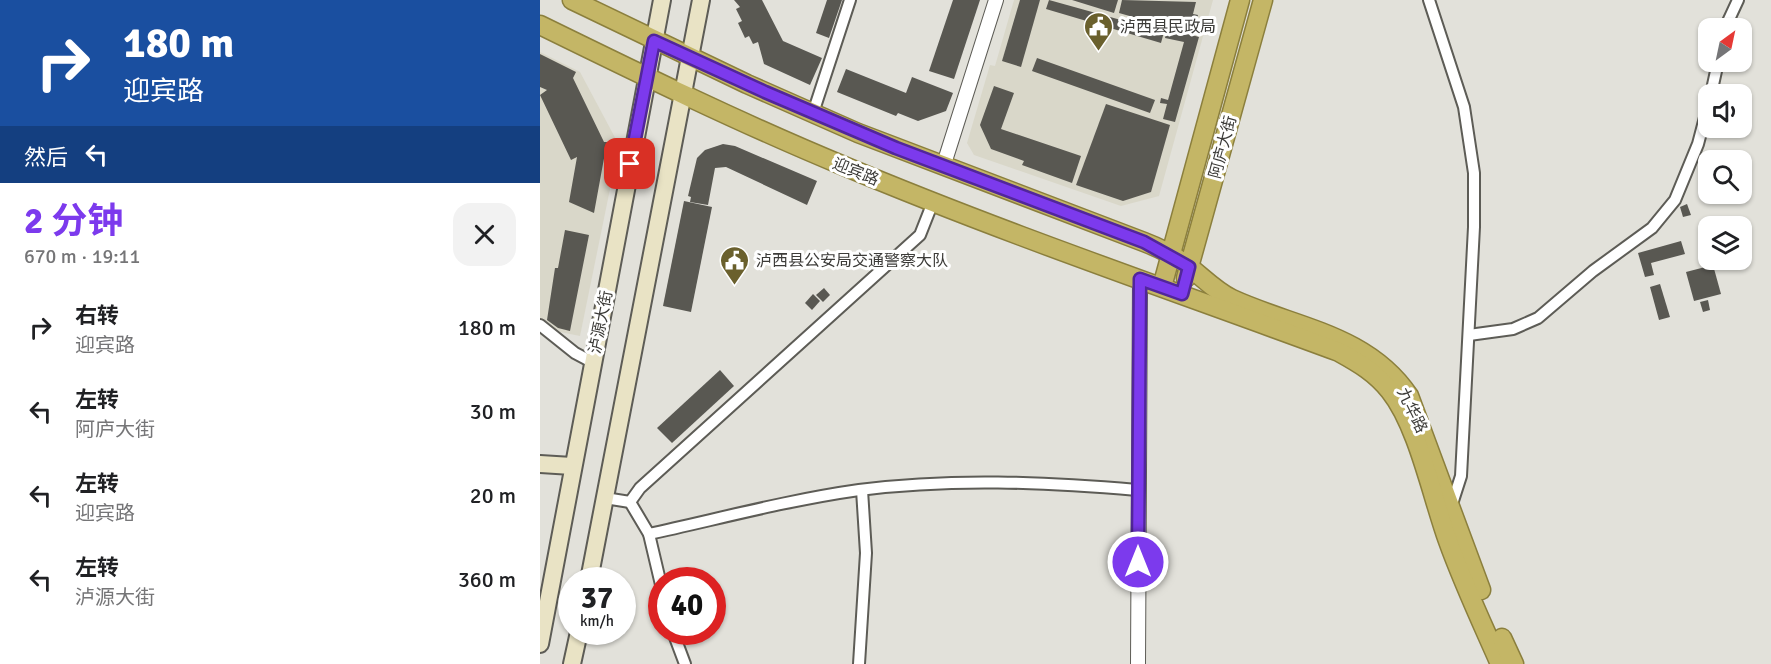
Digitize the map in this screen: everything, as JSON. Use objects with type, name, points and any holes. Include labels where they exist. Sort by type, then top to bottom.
[{"type":"highway","points":[[572,0],[690,58],[813,113],[943,167],[1129,235],[1189,267]]},
{"type":"highway","points":[[1162,286],[1240,0]]},
{"type":"highway","name":"阿庐大街","points":[[1182,294],[1263,0]]},
{"type":"highway","name":"迎宾路","points":[[540,25],[647,78],[835,162],[933,202],[1182,294]]},
{"type":"highway","name":"九华路","points":[[1189,267],[1230,298],[1345,340],[1370,355],[1391,373],[1409,396],[1422,424],[1450,510],[1514,664]]},
{"type":"highway","name":"九华路","points":[[1182,294],[1339,352],[1363,365],[1382,381],[1398,402],[1410,429],[1448,543],[1500,664]]},
{"type":"main road","name":"泸源大街","points":[[540,645],[572,466],[662,0]]},
{"type":"main road","points":[[592,567],[701,0]]},
{"type":"main road","points":[[540,464],[572,466]]},
{"type":"main road","points":[[572,664],[576,645]]},
{"type":"street","points":[[813,113],[850,0]]},
{"type":"street","points":[[943,167],[996,0]]},
{"type":"street","points":[[1430,0],[1457,82],[1470,136],[1475,200],[1461,476],[1450,510]]},
{"type":"street","points":[[1730,18],[1738,0]]},
{"type":"street","points":[[1469,335],[1512,329],[1538,318],[1593,271],[1652,228],[1675,200],[1699,138]]},
{"type":"street","points":[[630,502],[640,488],[920,235],[933,202]]},
{"type":"street","points":[[1138,664],[1137,490],[1140,279]]},
{"type":"street","points":[[540,325],[575,353],[592,362]]},
{"type":"street","points":[[648,534],[798,500],[862,490],[1038,482],[1137,490]]},
{"type":"street","points":[[859,664],[866,553],[862,490]]},
{"type":"street","points":[[605,498],[630,502]]},
{"type":"street","points":[[630,502],[648,534],[656,567]]},
{"type":"street","points":[[678,645],[685,664]]},
{"type":"shaded area","points":[[1014,0],[1213,0],[1159,196],[1121,206],[974,155],[967,143],[990,65],[995,66]]},
{"type":"shaded area","points":[[540,52],[580,72],[619,145],[580,336],[555,331],[540,319]]},
{"type":"building","points":[[734,0],[762,0],[783,41],[822,58],[810,85],[764,64],[758,42],[753,44],[749,36],[745,38],[738,23],[742,21],[736,9],[740,7]]},
{"type":"building","points":[[827,0],[842,0],[829,38],[816,33]]},
{"type":"building","points":[[953,0],[980,0],[954,79],[929,71]]},
{"type":"building","points":[[1020,0],[1040,0],[1021,67],[1002,61]]},
{"type":"building","points":[[1049,0],[1164,32],[1161,43],[1046,9]]},
{"type":"building","points":[[1072,0],[1118,0],[1114,13]]},
{"type":"building","points":[[1122,0],[1196,2],[1193,14],[1198,15],[1193,34],[1119,13]]},
{"type":"building","points":[[1167,28],[1199,37],[1175,122],[1163,119],[1167,104],[1160,103],[1161,98],[1168,100],[1184,42],[1165,38]]},
{"type":"building","points":[[540,54],[576,72],[573,78],[604,142],[607,142],[594,213],[569,202],[577,157],[571,160],[540,95],[547,90],[540,87]]},
{"type":"building","points":[[1037,58],[1155,100],[1150,113],[1032,71]]},
{"type":"building","points":[[846,69],[906,93],[912,77],[953,93],[946,111],[918,121],[898,113],[896,116],[837,92]]},
{"type":"building","points":[[994,86],[1014,93],[1001,129],[1081,156],[1072,183],[1022,165],[1024,161],[991,149],[980,125]]},
{"type":"building","points":[[1106,104],[1170,125],[1151,192],[1123,201],[1076,185]]},
{"type":"building","points":[[723,144],[735,146],[817,181],[807,205],[726,167],[715,168],[708,205],[690,202],[691,197],[688,196],[697,158],[705,150]]},
{"type":"building","points":[[684,201],[712,207],[691,312],[663,306]]},
{"type":"building","points":[[1687,204],[1691,215],[1683,217],[1680,207]]},
{"type":"building","points":[[565,230],[589,235],[570,331],[558,328],[547,320],[555,268],[558,268]]},
{"type":"building","points":[[1681,241],[1685,254],[1651,263],[1654,275],[1645,277],[1638,253]]},
{"type":"building","points":[[1698,269],[1714,270],[1721,294],[1694,301],[1686,272]]},
{"type":"building","points":[[1660,284],[1670,317],[1659,320],[1650,287]]},
{"type":"building","points":[[824,288],[830,295],[823,302],[816,295]]},
{"type":"building","points":[[813,294],[820,301],[812,310],[805,303]]},
{"type":"building","points":[[1708,300],[1710,310],[1703,312],[1700,302]]},
{"type":"building","points":[[720,370],[734,386],[672,443],[657,428]]},
{"type":"place","name":"泸西县民政局","points":[[1099,52]]},
{"type":"place","name":"泸西县公安局交通警察大队","points":[[735,286]]},
{"type":"route","points":[[630,164],[654,41],[802,109],[914,156],[1129,235],[1163,250],[1189,267],[1182,294],[1140,279],[1138,562]]}]
